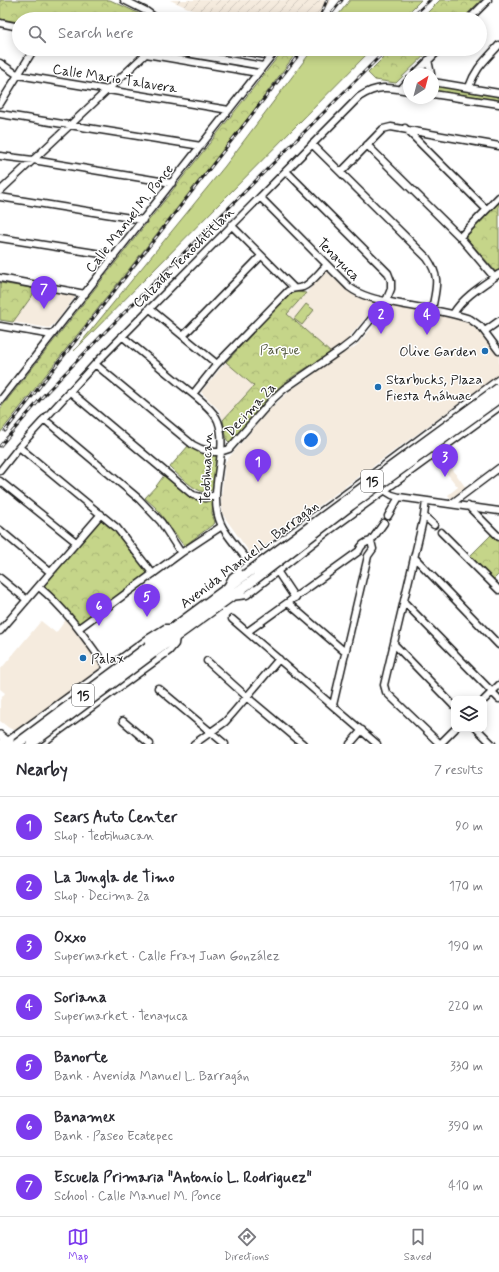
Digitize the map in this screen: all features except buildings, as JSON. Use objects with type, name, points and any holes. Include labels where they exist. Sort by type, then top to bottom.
[{"type":"highway","name":"Avenida Manuel L. Barragán","points":[[31,744],[151,650],[228,594],[389,468],[499,388]]},
{"type":"highway","name":"Avenida Manuel L. Barragán","points":[[248,578],[499,398]]},
{"type":"highway","name":"Avenida Manuel L. Barragán","points":[[17,744],[151,650]]},
{"type":"main road","points":[[0,735],[5,743]]},
{"type":"street","points":[[124,0],[147,12]]},
{"type":"street","points":[[476,12],[488,0]]},
{"type":"street","points":[[0,23],[12,26]]},
{"type":"street","points":[[469,88],[474,73],[479,66],[497,51],[499,46]]},
{"type":"street","points":[[0,104],[30,56]]},
{"type":"street","points":[[0,191],[144,56]]},
{"type":"street","points":[[174,56],[258,73]]},
{"type":"street","points":[[205,56],[264,66]]},
{"type":"street","name":"Calle Manuel M. Ponce","points":[[0,401],[272,56]]},
{"type":"street","points":[[421,68],[432,56]]},
{"type":"street","points":[[428,60],[430,68]]},
{"type":"street","name":"Calle Mario Talavera","points":[[0,63],[18,75],[230,110]]},
{"type":"street","points":[[439,82],[499,93]]},
{"type":"street","points":[[447,96],[450,90],[450,85]]},
{"type":"street","name":"Calzada Tenochtitlan","points":[[0,471],[19,447],[148,308],[359,96],[380,87],[401,89]]},
{"type":"street","points":[[439,95],[499,104]]},
{"type":"street","points":[[0,114],[201,146]]},
{"type":"street","points":[[341,172],[383,129],[391,126],[499,146]]},
{"type":"street","points":[[405,128],[486,209]]},
{"type":"street","points":[[312,144],[427,258],[434,268],[437,281],[432,310]]},
{"type":"street","points":[[367,145],[497,275],[457,307],[453,314]]},
{"type":"street","points":[[0,156],[172,183]]},
{"type":"street","points":[[286,170],[388,273],[391,281],[391,289],[386,301]]},
{"type":"street","points":[[0,197],[143,220]]},
{"type":"street","name":"Tenayuca","points":[[260,197],[349,287],[360,295],[453,314],[470,319],[477,323],[485,331],[499,351]]},
{"type":"street","points":[[460,237],[499,197]]},
{"type":"street","points":[[231,225],[294,288]]},
{"type":"street","points":[[0,238],[114,256]]},
{"type":"street","points":[[183,336],[261,256]]},
{"type":"street","points":[[193,394],[217,364],[288,291],[294,288],[300,288],[307,284],[327,265]]},
{"type":"street","points":[[0,278],[84,294]]},
{"type":"street","name":"Decima 2a","points":[[220,452],[231,448],[273,399],[284,389],[342,349],[355,338],[386,301]]},
{"type":"street","points":[[148,308],[217,364]]},
{"type":"street","points":[[485,331],[499,321]]},
{"type":"street","points":[[1,328],[52,335]]},
{"type":"street","name":"Teotihuacan","points":[[122,336],[193,394],[218,420],[221,436],[216,495],[218,516],[222,526],[250,563]]},
{"type":"street","points":[[95,364],[193,445],[207,451],[220,452]]},
{"type":"street","points":[[498,408],[330,530],[247,595],[228,594],[230,579],[250,563],[370,476],[499,379]]},
{"type":"street","points":[[70,391],[193,494],[199,498],[216,495]]},
{"type":"street","points":[[44,420],[150,509],[181,553]]},
{"type":"street","points":[[427,433],[425,441],[426,444],[431,450],[438,452]]},
{"type":"street","points":[[19,447],[101,514],[124,536],[153,574]]},
{"type":"street","points":[[451,504],[499,468]]},
{"type":"street","points":[[370,476],[384,490],[399,497],[499,511]]},
{"type":"street","points":[[0,481],[76,542]]},
{"type":"street","points":[[388,516],[399,497]]},
{"type":"street","points":[[426,501],[424,516],[385,681],[386,692],[440,744],[452,732]]},
{"type":"street","points":[[468,506],[499,537]]},
{"type":"street","points":[[0,630],[101,514]]},
{"type":"street","points":[[317,514],[316,521],[318,527],[324,530],[330,530]]},
{"type":"street","points":[[424,516],[434,525]]},
{"type":"street","points":[[247,632],[359,551],[363,544],[371,541],[384,523]]},
{"type":"street","points":[[79,628],[181,553],[222,526]]},
{"type":"street","points":[[299,526],[307,528],[311,532],[314,543]]},
{"type":"street","points":[[0,530],[50,572]]},
{"type":"street","points":[[441,532],[499,590]]},
{"type":"street","points":[[333,705],[368,556],[373,549],[371,541]]},
{"type":"street","points":[[359,551],[368,556]]},
{"type":"street","points":[[414,557],[499,645]]},
{"type":"street","points":[[277,571],[295,598]]},
{"type":"street","points":[[0,578],[27,600]]},
{"type":"street","points":[[39,587],[61,607],[79,628],[107,668]]},
{"type":"street","points":[[404,602],[499,699]]},
{"type":"street","points":[[288,603],[345,652]]},
{"type":"street","points":[[232,620],[333,705],[375,743]]},
{"type":"street","points":[[5,743],[107,668],[165,628],[175,632],[175,644],[169,651],[42,744]]},
{"type":"street","points":[[394,644],[451,703]]},
{"type":"street","points":[[194,744],[225,722],[279,659]]},
{"type":"street","points":[[207,661],[247,698],[303,744]]},
{"type":"street","points":[[487,697],[499,686]]},
{"type":"street","points":[[158,688],[225,744]]},
{"type":"street","points":[[53,708],[67,726]]},
{"type":"street","points":[[124,721],[150,744]]},
{"type":"street","points":[[350,744],[362,730]]},
{"type":"street","points":[[480,732],[492,744]]},
{"type":"shaded area","points":[[170,0],[332,0],[321,12],[197,12]]},
{"type":"shaded area","points":[[326,271],[355,296],[379,302],[346,341],[331,353],[287,314]]},
{"type":"shaded area","points":[[37,289],[75,297],[56,322],[49,328],[13,322]]},
{"type":"shaded area","points":[[392,305],[461,320],[483,331],[499,353],[499,374],[253,554],[250,553],[223,515],[221,499],[225,462],[271,408],[292,389],[312,376],[310,373],[344,348],[347,352],[357,345]]},
{"type":"shaded area","points":[[226,362],[254,386],[223,420],[219,410],[201,392]]},
{"type":"shaded area","points":[[446,460],[466,488],[451,499],[448,495],[458,487],[440,465]]},
{"type":"shaded area","points":[[67,618],[102,667],[18,729],[14,730],[9,728],[0,721],[0,700],[5,693],[0,689],[0,670],[41,621],[56,633]]},
{"type":"green space","points":[[0,0],[110,0],[136,12],[12,12],[12,21],[0,19]]},
{"type":"green space","points":[[350,0],[421,0],[409,12],[341,12]]},
{"type":"green space","points":[[440,0],[481,0],[469,12],[428,12]]},
{"type":"green space","points":[[278,56],[294,56],[251,114],[0,433],[0,409]]},
{"type":"green space","points":[[308,56],[365,56],[74,351],[225,166]]},
{"type":"green space","points":[[385,56],[424,56],[411,68],[403,68],[403,76],[396,83],[375,80],[368,73]]},
{"type":"green space","points":[[439,86],[499,96],[499,102],[439,93]]},
{"type":"green space","points":[[499,200],[499,269],[496,272],[464,235]]},
{"type":"green space","points":[[0,283],[37,289],[13,322],[0,320]]},
{"type":"green space","name":"Parque","points":[[292,291],[306,293],[287,314],[331,353],[296,374],[277,389],[230,443],[227,440],[223,420],[254,386],[226,362]]},
{"type":"green space","points":[[306,304],[314,310],[302,325],[294,319]]},
{"type":"green space","points":[[189,445],[205,454],[217,455],[213,489],[210,491],[204,492],[196,489],[170,467]]},
{"type":"green space","points":[[165,474],[191,496],[210,497],[213,501],[212,513],[215,523],[184,546],[156,508],[145,498]]},
{"type":"green space","points":[[101,514],[109,521],[153,574],[79,628],[39,587]]},
{"type":"green space","points":[[493,533],[499,539],[499,574],[493,580],[470,556]]},
{"type":"railway","points":[[322,12],[327,0]]},
{"type":"railway","points":[[333,12],[342,0]]},
{"type":"railway","points":[[417,12],[430,0]]},
{"type":"railway","points":[[5,431],[298,56]]},
{"type":"railway","points":[[0,446],[44,395],[104,333],[380,56]]},
{"type":"place","name":"Escuela Primaria \"Antonio L. Rodriguez\"","points":[[44,309]]},
{"type":"place","name":"La Jungla de Timo","points":[[381,334]]},
{"type":"place","name":"Soriana","points":[[427,335]]},
{"type":"place","name":"Olive Garden","points":[[485,351]]},
{"type":"place","name":"Starbucks, Plaza Fiesta Anáhuac","points":[[378,387]]},
{"type":"place","name":"Oxxo","points":[[445,477]]},
{"type":"place","name":"Sears Auto Center","points":[[258,482]]},
{"type":"place","name":"Banorte","points":[[147,617]]},
{"type":"place","name":"Banamex","points":[[99,626]]},
{"type":"place","name":"Palax","points":[[83,658]]}]
